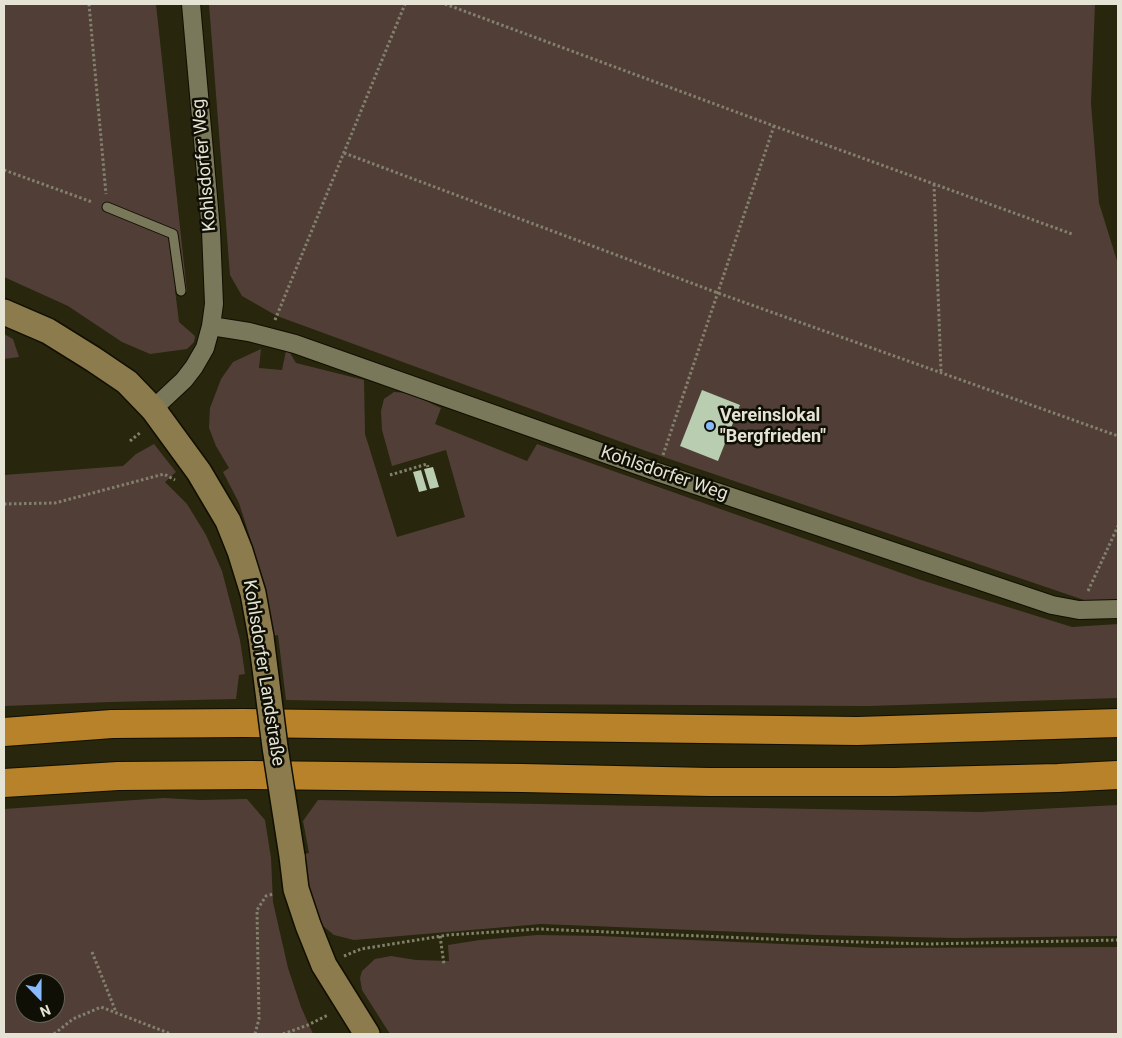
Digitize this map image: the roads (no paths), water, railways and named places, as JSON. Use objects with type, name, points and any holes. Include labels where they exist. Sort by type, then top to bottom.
[{"type":"highway","points":[[4,732],[112,724],[244,723],[847,731],[1118,724]]},
{"type":"highway","points":[[4,783],[128,776],[251,775],[718,782],[894,782],[1118,775]]},
{"type":"street","name":"Kohlsdorfer Weg","points":[[153,409],[174,390],[194,367],[205,348],[214,304],[211,231],[191,4]]},
{"type":"street","name":"Kohlsdorfer Landstraße","points":[[4,312],[48,331],[94,359],[126,382],[153,409],[199,472],[228,521],[253,593],[261,637],[296,889],[324,965],[367,1034]]},
{"type":"street","name":"Kohlsdorfer Weg","points":[[211,326],[295,344],[657,472],[1052,605],[1079,610],[1118,609]]},
{"type":"lane","points":[[107,207],[173,234],[181,291]]},
{"type":"place","name":"Vereinslokal \"Bergfrieden\"","points":[[710,426]]}]
